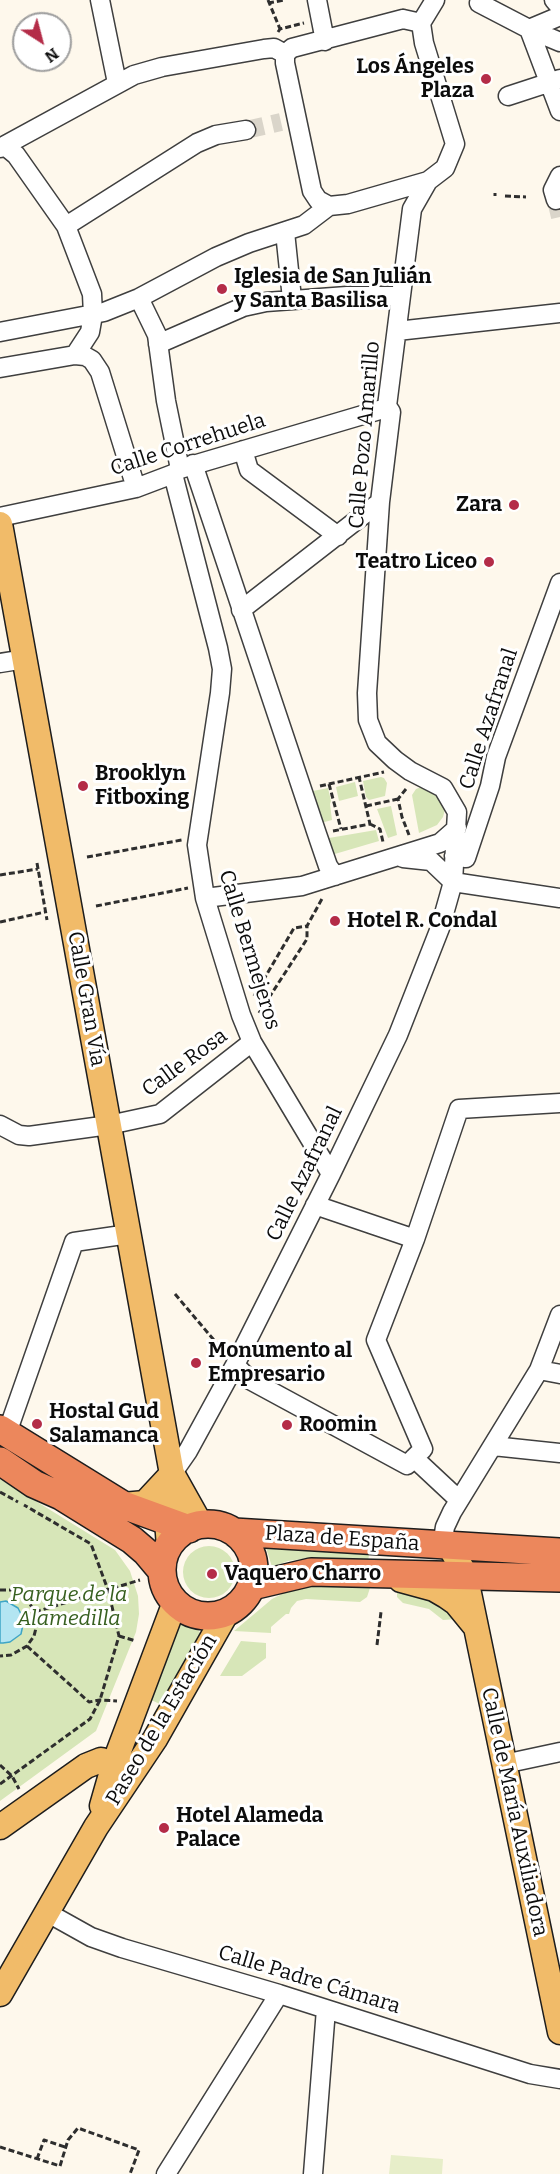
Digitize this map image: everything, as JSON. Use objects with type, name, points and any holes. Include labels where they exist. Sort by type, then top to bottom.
[{"type":"highway","name":"Plaza de España","points":[[7,1437],[123,1504],[171,1545],[224,1527],[234,1532],[245,1542],[252,1556],[255,1572],[252,1586],[311,1572],[560,1578]]},
{"type":"highway","points":[[0,1461],[34,1484],[61,1496],[132,1540],[146,1552],[171,1545],[166,1588],[175,1602],[190,1612],[209,1616],[226,1612],[242,1602],[252,1586]]},
{"type":"highway","name":"Plaza de España","points":[[234,1532],[560,1552]]},
{"type":"main road","name":"Calle Gran Vía","points":[[0,524],[8,615],[24,659],[172,1474],[171,1545]]},
{"type":"main road","name":"Calle Gran Vía","points":[[171,1545],[172,1474]]},
{"type":"main road","points":[[123,1504],[145,1503],[172,1474]]},
{"type":"main road","name":"Calle de María Auxiliadora","points":[[446,1545],[465,1574],[560,2032]]},
{"type":"main road","name":"Calle de María Auxiliadora","points":[[384,1575],[434,1589],[456,1603],[475,1621]]},
{"type":"main road","points":[[475,1621],[485,1594],[505,1576]]},
{"type":"main road","name":"Paseo de la Estación","points":[[96,1827],[114,1764],[175,1602]]},
{"type":"main road","name":"Paseo de la Estación","points":[[0,1994],[96,1827],[155,1739],[226,1612]]},
{"type":"main road","points":[[0,1827],[86,1766],[101,1760],[114,1764],[121,1789]]},
{"type":"street","points":[[100,0],[117,83]]},
{"type":"street","points":[[317,0],[325,40]]},
{"type":"street","points":[[0,332],[93,315],[139,298],[216,257],[304,225],[329,206],[348,204],[428,182],[445,168],[456,144],[424,43],[421,23],[435,0]]},
{"type":"street","points":[[554,0],[560,7]]},
{"type":"street","points":[[479,3],[560,42]]},
{"type":"street","points":[[529,28],[560,16]]},
{"type":"street","points":[[329,206],[318,200],[312,191],[289,120],[285,54],[292,48],[403,19],[421,23]]},
{"type":"street","points":[[529,28],[555,81],[560,111]]},
{"type":"street","points":[[75,355],[90,332],[93,315],[92,294],[66,226],[16,155],[3,147],[134,75],[162,67],[264,49],[274,48],[285,54]]},
{"type":"street","points":[[508,96],[555,81]]},
{"type":"street","points":[[66,226],[197,143],[216,135],[246,130]]},
{"type":"street","points":[[556,200],[553,190],[560,176]]},
{"type":"street","name":"Calle Pozo Amarillo","points":[[428,182],[412,209],[387,406],[391,412],[380,502],[367,702],[371,732],[377,743],[395,760],[444,788],[458,812],[457,828]]},
{"type":"street","points":[[285,232],[292,299]]},
{"type":"street","points":[[158,344],[243,307],[292,299],[401,296]]},
{"type":"street","name":"Calle Bermejeros","points":[[139,298],[157,335],[166,401],[222,669],[197,845],[200,892],[248,1017],[252,1042],[331,1174]]},
{"type":"street","points":[[397,331],[560,313]]},
{"type":"street","points":[[0,368],[75,355],[85,356],[92,360],[100,372],[136,488]]},
{"type":"street","name":"Calle Correhuela","points":[[0,517],[136,488],[182,469],[387,406]]},
{"type":"street","points":[[243,450],[249,470],[338,536]]},
{"type":"street","points":[[182,469],[241,610],[328,866],[335,876]]},
{"type":"street","points":[[241,610],[380,502]]},
{"type":"street","name":"Calle Azafranal","points":[[454,856],[466,858],[490,786],[496,757],[560,583]]},
{"type":"street","points":[[0,663],[24,659]]},
{"type":"street","points":[[200,892],[302,886],[440,843],[457,828]]},
{"type":"street","name":"Calle Azafranal","points":[[172,1474],[188,1451],[235,1365],[398,1035],[440,928],[453,882],[457,828]]},
{"type":"street","points":[[390,858],[431,861],[453,882],[560,898]]},
{"type":"street","name":"Calle Rosa","points":[[1,1122],[19,1135],[29,1136],[109,1125],[160,1114],[252,1042]]},
{"type":"street","points":[[235,1365],[250,1380],[407,1465],[423,1449],[376,1340],[415,1239],[459,1108],[560,1103]]},
{"type":"street","points":[[315,1205],[415,1239]]},
{"type":"street","points":[[7,1437],[74,1242],[129,1234]]},
{"type":"street","points":[[446,1545],[445,1527],[459,1500],[539,1370],[560,1314]]},
{"type":"street","points":[[539,1370],[560,1374]]},
{"type":"street","points":[[493,1446],[560,1453]]},
{"type":"street","points":[[414,1458],[459,1500]]},
{"type":"street","points":[[504,1764],[560,1752]]},
{"type":"street","name":"Calle Padre Cámara","points":[[48,1913],[96,1939],[279,1994],[530,2074],[560,2079]]},
{"type":"street","points":[[166,2174],[279,1994]]},
{"type":"street","points":[[313,2174],[326,2009]]},
{"type":"path","points":[[285,0],[268,2],[280,29],[304,24],[302,12]]},
{"type":"path","points":[[505,196],[526,197]]},
{"type":"path","points":[[303,789],[389,771],[395,760]]},
{"type":"path","points":[[359,777],[370,824]]},
{"type":"path","points":[[329,784],[341,829]]},
{"type":"path","points":[[366,806],[398,799],[407,788]]},
{"type":"path","points":[[398,799],[402,817],[411,837]]},
{"type":"path","points":[[317,834],[370,824],[380,830],[390,858]]},
{"type":"path","points":[[87,857],[192,838]]},
{"type":"path","points":[[37,863],[47,920]]},
{"type":"path","points":[[0,875],[38,869]]},
{"type":"path","points":[[248,1017],[299,952],[307,939],[307,926],[335,876]]},
{"type":"path","points":[[96,906],[200,892]]},
{"type":"path","points":[[0,921],[45,912]]},
{"type":"path","points":[[248,1017],[294,928],[307,926]]},
{"type":"path","points":[[299,952],[305,956]]},
{"type":"path","points":[[175,1294],[235,1365]]},
{"type":"path","points":[[0,1784],[90,1719],[100,1700],[119,1636],[108,1590],[91,1544],[46,1518]]},
{"type":"path","points":[[35,1612],[108,1590],[171,1545]]},
{"type":"path","points":[[0,1590],[13,1590],[26,1598],[35,1612],[36,1624],[34,1636],[27,1646],[11,1655],[0,1656]]},
{"type":"path","points":[[377,1645],[381,1612]]},
{"type":"path","points":[[119,1636],[136,1641]]},
{"type":"path","points":[[27,1646],[89,1702],[117,1701]]},
{"type":"path","points":[[0,1765],[12,1776],[22,1796]]},
{"type":"path","points":[[0,2147],[60,2166],[68,2140],[78,2128],[139,2150],[130,2174]]},
{"type":"path","points":[[37,2159],[44,2140],[66,2147]]},
{"type":"green space","points":[[381,777],[387,783],[385,796],[369,800],[366,797],[363,781]]},
{"type":"green space","points":[[355,782],[358,796],[339,801],[336,787]]},
{"type":"green space","points":[[424,786],[438,796],[446,806],[443,817],[437,825],[419,833],[412,795],[416,789]]},
{"type":"green space","points":[[328,788],[332,820],[317,824],[308,792]]},
{"type":"green space","points":[[391,806],[397,835],[388,838],[377,809]]},
{"type":"green space","points":[[376,830],[379,841],[328,856],[323,839]]},
{"type":"green space","name":"Parque de la Alamedilla","points":[[0,1479],[115,1550],[130,1571],[138,1596],[139,1614],[136,1632],[96,1731],[0,1801]]},
{"type":"green space","points":[[204,1546],[214,1546],[228,1553],[235,1572],[228,1591],[214,1598],[204,1598],[194,1594],[187,1587],[183,1577],[183,1567],[187,1557],[194,1550]]},
{"type":"green space","points":[[266,1548],[369,1555],[368,1561],[309,1558],[288,1561],[272,1567]]},
{"type":"green space","points":[[306,1586],[370,1588],[367,1597],[360,1602],[306,1599],[297,1601],[289,1614],[271,1627],[271,1633],[234,1631],[272,1599],[290,1590]]},
{"type":"green space","points":[[397,1590],[426,1592],[457,1619],[443,1620],[429,1609],[403,1603],[397,1597]]},
{"type":"green space","points":[[179,1622],[198,1629],[200,1633],[160,1704],[151,1700]]},
{"type":"green space","points":[[241,1641],[266,1643],[266,1658],[242,1676],[220,1676]]},
{"type":"green space","points":[[391,2155],[443,2159],[442,2174],[389,2174]]},
{"type":"water","points":[[6,1601],[18,1608],[24,1620],[21,1634],[10,1642],[0,1643],[0,1602]]},
{"type":"tunnel","points":[[246,130],[281,122]]},
{"type":"tunnel","points":[[556,200],[560,217]]},
{"type":"place","name":"Los Ángeles Plaza","points":[[486,79]]},
{"type":"place","name":"Iglesia de San Julián y Santa Basilisa","points":[[222,289]]},
{"type":"place","name":"Zara","points":[[514,505]]},
{"type":"place","name":"Teatro Liceo","points":[[489,562]]},
{"type":"place","name":"Brooklyn Fitboxing","points":[[83,786]]},
{"type":"place","name":"Hotel R. Condal","points":[[335,921]]},
{"type":"place","name":"Monumento al Empresario","points":[[196,1363]]},
{"type":"place","name":"Hostal Gud Salamanca","points":[[37,1424]]},
{"type":"place","name":"Roomin","points":[[287,1425]]},
{"type":"place","name":"Vaquero Charro","points":[[212,1574]]},
{"type":"place","name":"Hotel Alameda Palace","points":[[164,1828]]}]
